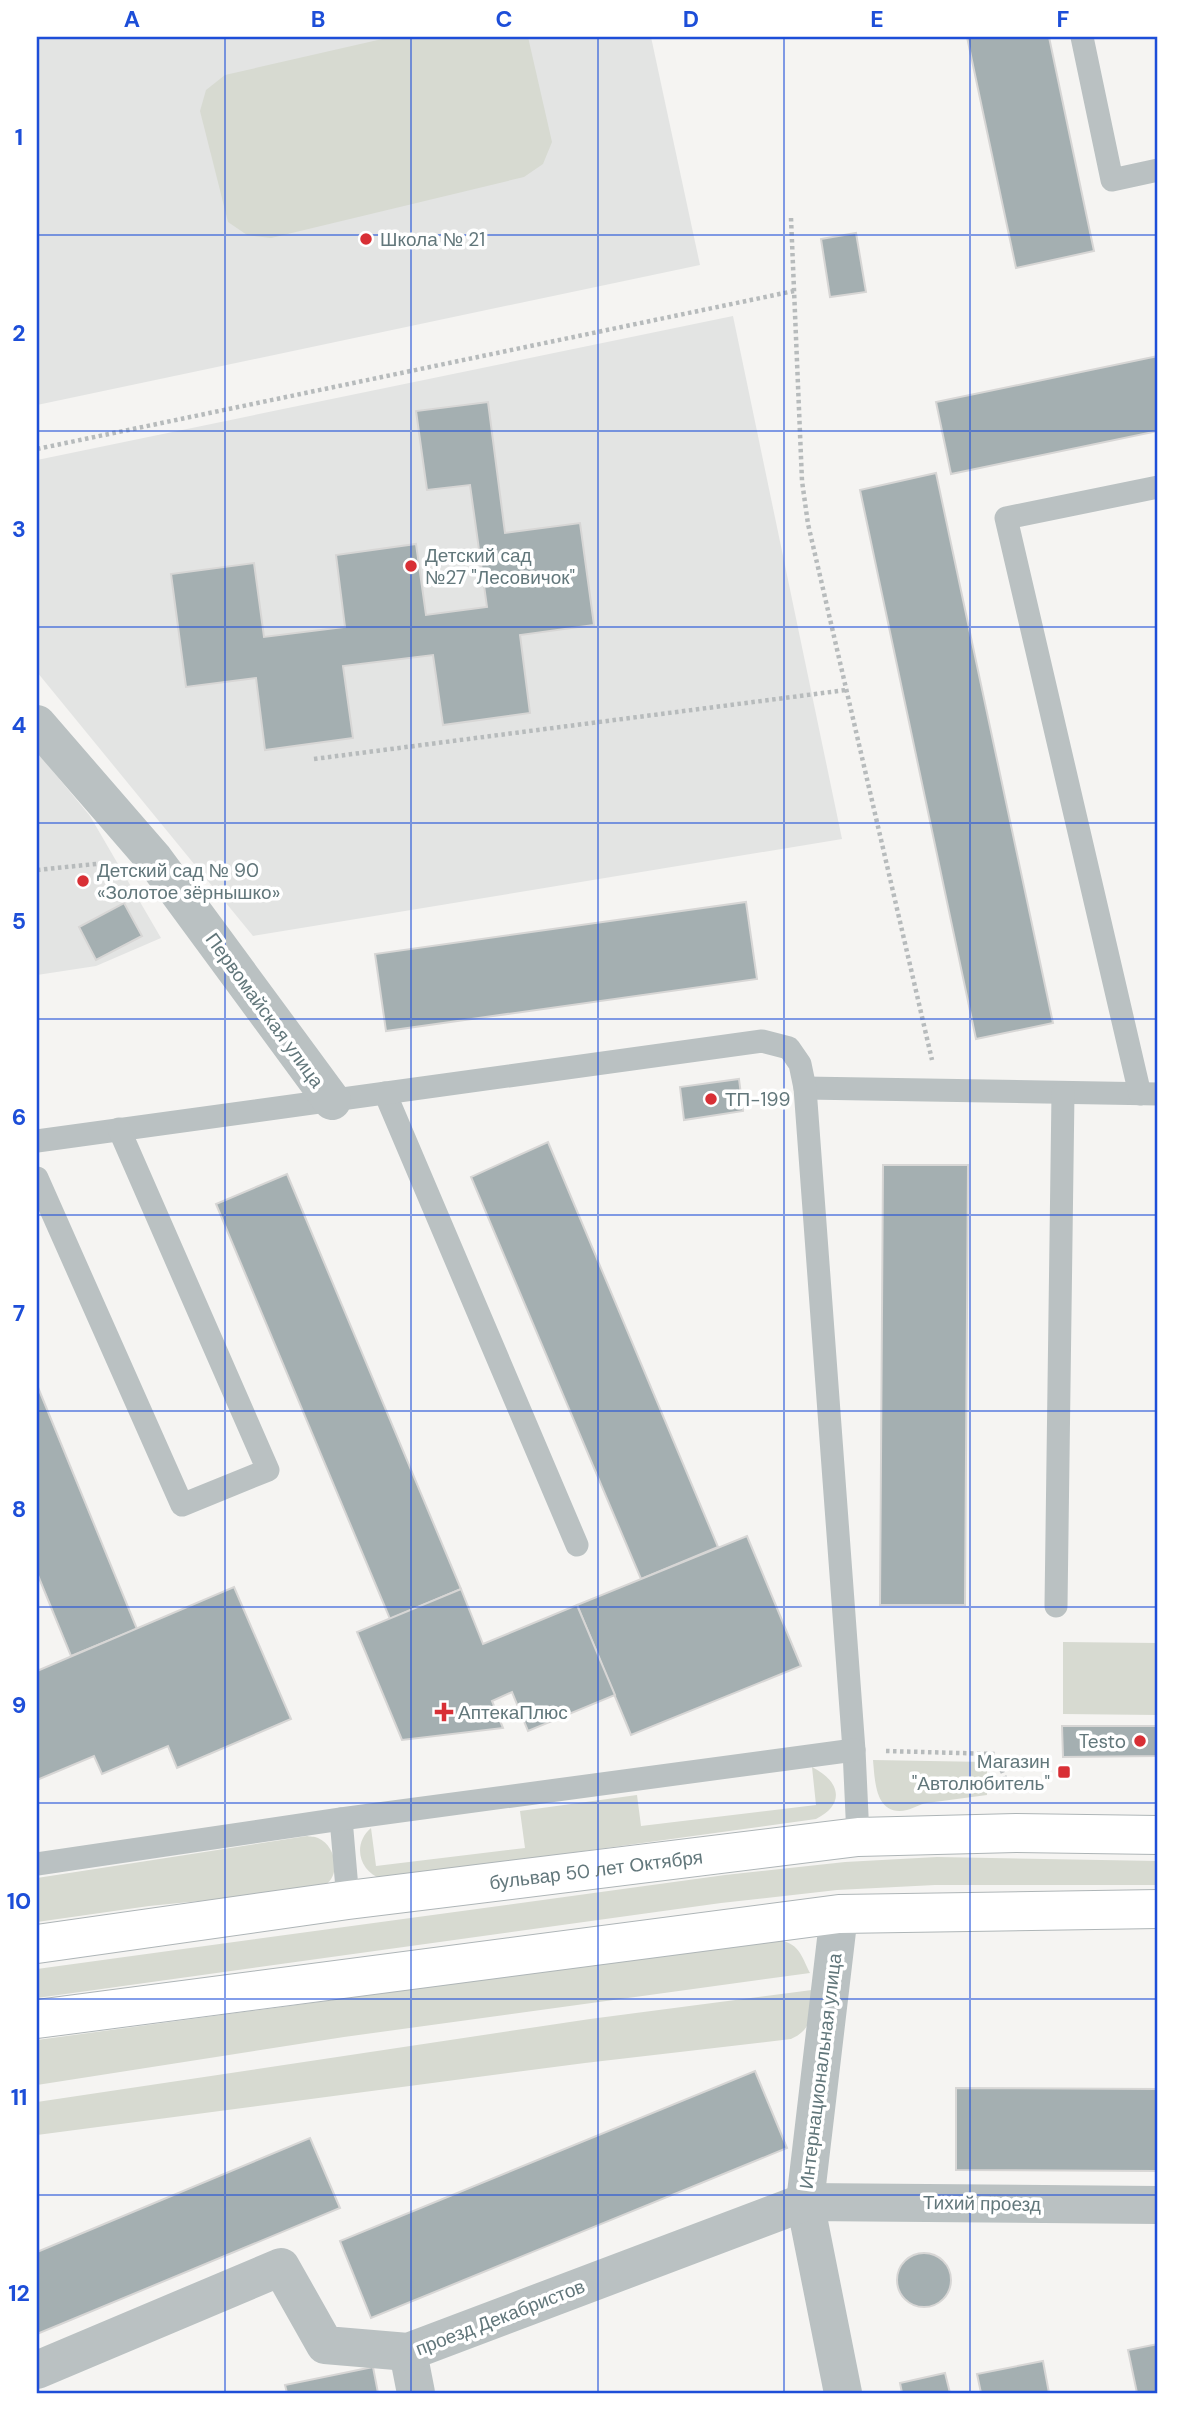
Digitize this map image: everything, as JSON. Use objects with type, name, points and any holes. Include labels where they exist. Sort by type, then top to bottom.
[{"type":"main road","name":"бульвар 50 лет Октября","points":[[37,1944],[348,1900],[858,1837],[1016,1833],[1158,1835]]},
{"type":"main road","points":[[37,2019],[839,1914],[1158,1909]]},
{"type":"street","name":"Первомайская улица","points":[[37,724],[154,859],[332,1101]]},
{"type":"street","name":"Интернациональная улица","points":[[839,1914],[805,2202],[843,2393]]},
{"type":"street","name":"Тихий проезд","points":[[805,2202],[1158,2205]]},
{"type":"street","name":"проезд Декабристов","points":[[37,2370],[281,2267],[325,2346],[408,2352],[805,2202]]},
{"type":"street","points":[[408,2352],[416,2393]]},
{"type":"lane","points":[[1082,37],[1112,180],[1158,170]]},
{"type":"lane","points":[[805,1088],[1149,1094],[1006,518],[1158,487]]},
{"type":"lane","points":[[37,1140],[762,1041],[789,1048],[800,1064],[805,1088],[854,1750],[858,1837]]},
{"type":"lane","points":[[385,1093],[577,1545]]},
{"type":"lane","points":[[1056,1606],[1063,1093]]},
{"type":"lane","points":[[37,1178],[182,1504],[268,1470],[119,1129]]},
{"type":"lane","points":[[37,1864],[341,1819],[854,1750]]},
{"type":"lane","points":[[341,1819],[348,1900]]},
{"type":"path","points":[[791,218],[802,481],[807,513],[939,1092]]},
{"type":"path","points":[[37,449],[794,291]]},
{"type":"path","points":[[314,759],[846,690]]},
{"type":"path","points":[[37,870],[154,859]]},
{"type":"path","points":[[854,1750],[995,1754],[1010,1790],[1024,1790]]},
{"type":"shaded area","name":"Школа № 21","points":[[37,37],[651,37],[700,265],[37,405]]},
{"type":"shaded area","points":[[391,37],[528,37],[552,142],[543,164],[524,177],[271,238],[247,235],[228,222],[200,111],[206,90],[225,75]]},
{"type":"shaded area","name":"Детский сад №27 \"Лесовичок\"","points":[[733,316],[842,839],[253,936],[37,672],[37,460]]},
{"type":"shaded area","name":"Детский сад № 90 «Золотое зёрнышко»","points":[[37,752],[90,816],[161,938],[96,966],[37,975]]},
{"type":"shaded area","points":[[1063,1642],[1158,1643],[1158,1715],[1063,1714]]},
{"type":"shaded area","points":[[873,1760],[987,1762],[987,1795],[927,1803],[896,1811],[888,1808],[879,1796]]},
{"type":"shaded area","points":[[812,1767],[829,1779],[836,1793],[832,1807],[816,1819],[382,1879],[368,1870],[361,1857],[361,1842],[371,1828],[376,1866],[525,1848],[520,1811],[637,1795],[641,1826],[816,1805]]},
{"type":"shaded area","points":[[307,1836],[317,1837],[324,1842],[334,1860],[335,1867],[330,1880],[320,1887],[149,1906],[37,1922],[37,1878]]},
{"type":"shaded area","points":[[937,1857],[1158,1861],[1158,1885],[935,1885],[837,1890],[721,1903],[37,1998],[37,1969],[725,1875],[845,1862]]},
{"type":"shaded area","points":[[776,1940],[790,1943],[801,1955],[810,1973],[344,2037],[37,2085],[37,2040]]},
{"type":"shaded area","points":[[812,1990],[808,2025],[791,2039],[585,2063],[37,2135],[37,2102],[590,2019]]},
{"type":"building","points":[[967,37],[1049,37],[1094,251],[1016,268]]},
{"type":"building","points":[[856,233],[866,292],[830,297],[821,239]]},
{"type":"building","points":[[1158,356],[1158,431],[951,474],[936,402]]},
{"type":"building","points":[[488,402],[505,533],[580,523],[594,625],[520,635],[530,713],[443,725],[433,655],[343,666],[353,738],[265,750],[256,678],[186,687],[171,574],[254,563],[264,637],[345,627],[336,555],[416,544],[426,615],[487,607],[470,485],[427,490],[416,411]]},
{"type":"building","points":[[936,473],[1053,1023],[976,1039],[860,490]]},
{"type":"building","points":[[746,902],[757,979],[386,1031],[375,954]]},
{"type":"building","points":[[124,903],[142,936],[96,960],[79,927]]},
{"type":"building","name":"ТП-199","points":[[739,1079],[743,1111],[684,1120],[680,1087]]},
{"type":"building","points":[[548,1142],[718,1547],[641,1579],[471,1177]]},
{"type":"building","points":[[883,1165],[968,1165],[965,1605],[880,1605]]},
{"type":"building","points":[[287,1174],[461,1589],[390,1619],[216,1204]]},
{"type":"building","points":[[37,1385],[137,1629],[71,1656],[37,1573]]},
{"type":"building","points":[[747,1536],[801,1666],[631,1735],[577,1605]]},
{"type":"building","points":[[234,1587],[291,1719],[177,1768],[168,1746],[102,1774],[94,1756],[37,1780],[37,1671]]},
{"type":"building","points":[[461,1589],[483,1644],[577,1605],[615,1695],[528,1731],[512,1692],[492,1701],[503,1728],[402,1740],[357,1632]]},
{"type":"building","points":[[1062,1726],[1158,1726],[1158,1756],[1063,1757]]},
{"type":"building","points":[[755,2071],[787,2148],[371,2318],[340,2241]]},
{"type":"building","points":[[956,2088],[1158,2089],[1158,2171],[956,2170]]},
{"type":"building","points":[[310,2138],[340,2208],[37,2334],[37,2252]]},
{"type":"building","points":[[924,2253],[943,2261],[951,2280],[943,2299],[924,2307],[905,2299],[897,2280],[905,2261]]},
{"type":"building","points":[[1158,2344],[1158,2393],[1137,2393],[1128,2350]]},
{"type":"building","points":[[1043,2361],[1049,2393],[981,2393],[977,2374]]},
{"type":"building","points":[[373,2367],[378,2393],[287,2393],[285,2385]]},
{"type":"building","points":[[945,2373],[950,2393],[902,2393],[900,2383]]},
{"type":"place","name":"Школа № 21","points":[[366,239]]},
{"type":"place","name":"Детский сад №27 \"Лесовичок\"","points":[[411,566]]},
{"type":"place","name":"Детский сад № 90 «Золотое зёрнышко»","points":[[83,881]]},
{"type":"place","name":"ТП-199","points":[[711,1099]]},
{"type":"place","name":"АптекаПлюс","points":[[444,1712]]},
{"type":"place","name":"Testo","points":[[1140,1741]]},
{"type":"place","name":"Магазин \"Автолюбитель\"","points":[[1064,1772]]}]
